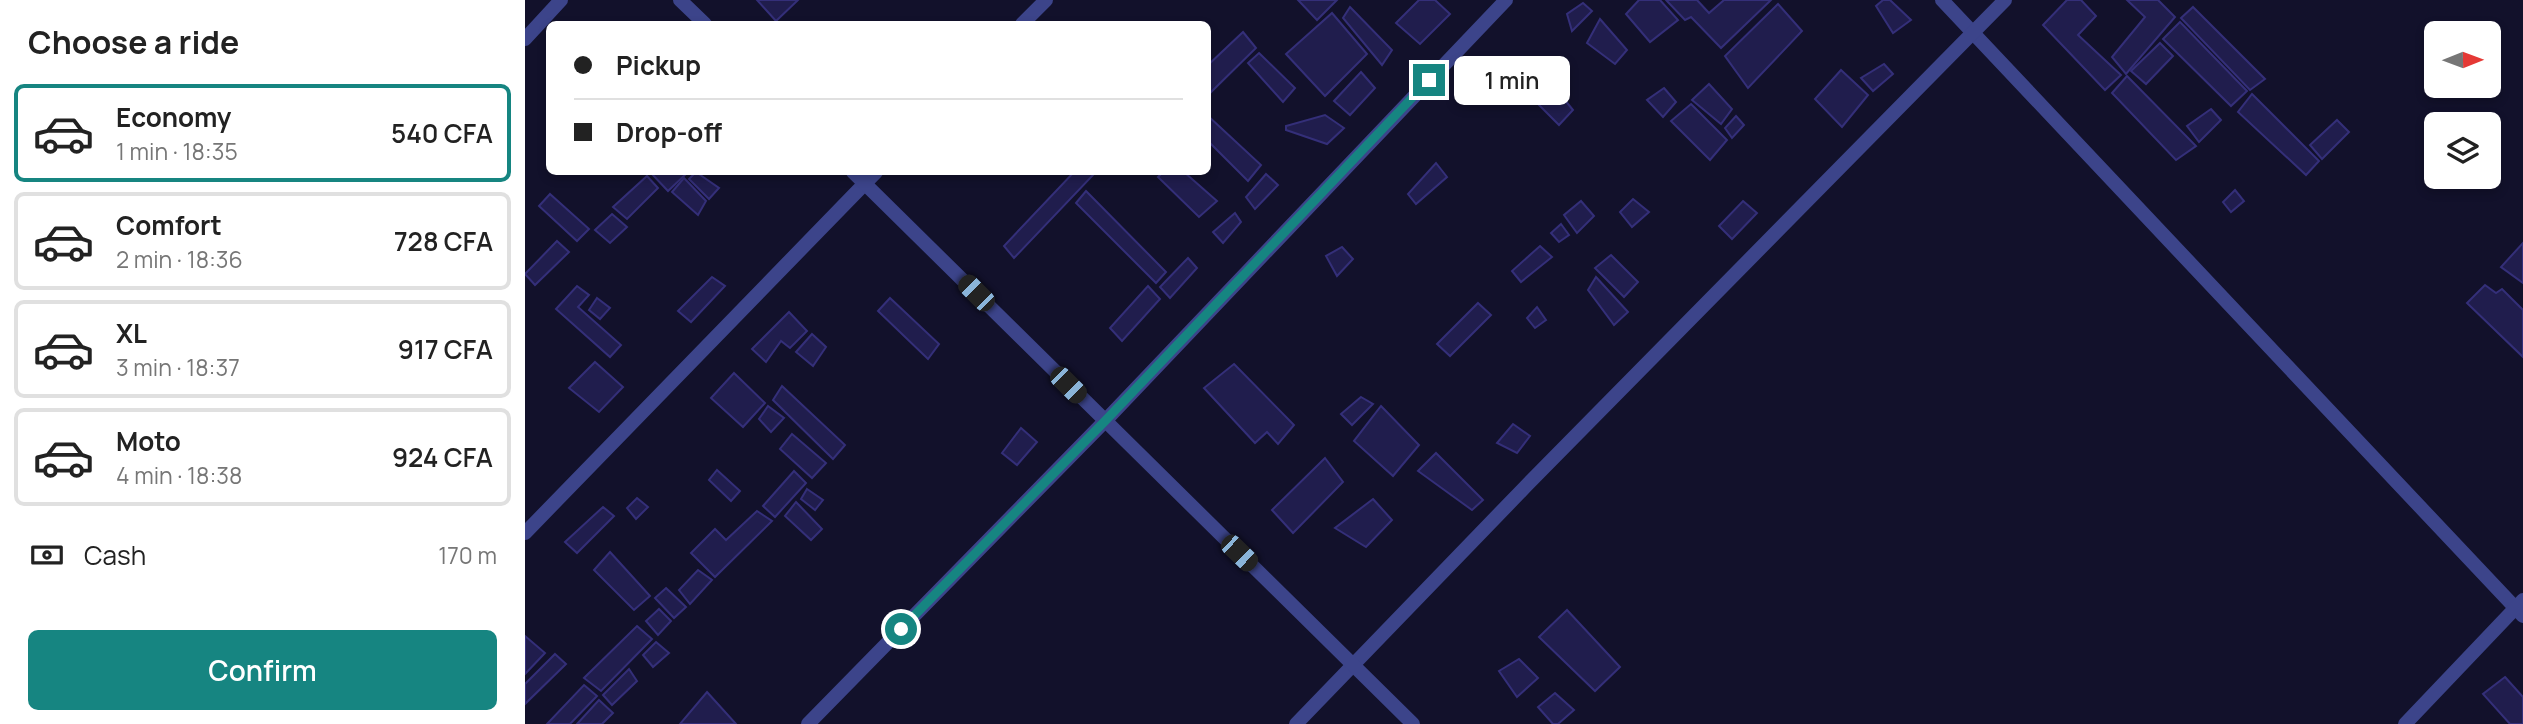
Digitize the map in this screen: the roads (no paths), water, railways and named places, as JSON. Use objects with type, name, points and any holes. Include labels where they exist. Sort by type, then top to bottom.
[{"type":"street","points":[[525,38],[561,0]]},
{"type":"street","points":[[680,0],[702,21]]},
{"type":"street","points":[[1024,21],[1046,0]]},
{"type":"street","points":[[808,724],[1105,421],[1506,0]]},
{"type":"street","points":[[1942,0],[2520,608],[2405,724]]},
{"type":"street","points":[[1296,724],[2005,0]]},
{"type":"street","points":[[856,175],[1413,724]]},
{"type":"street","points":[[525,533],[873,175]]}]
